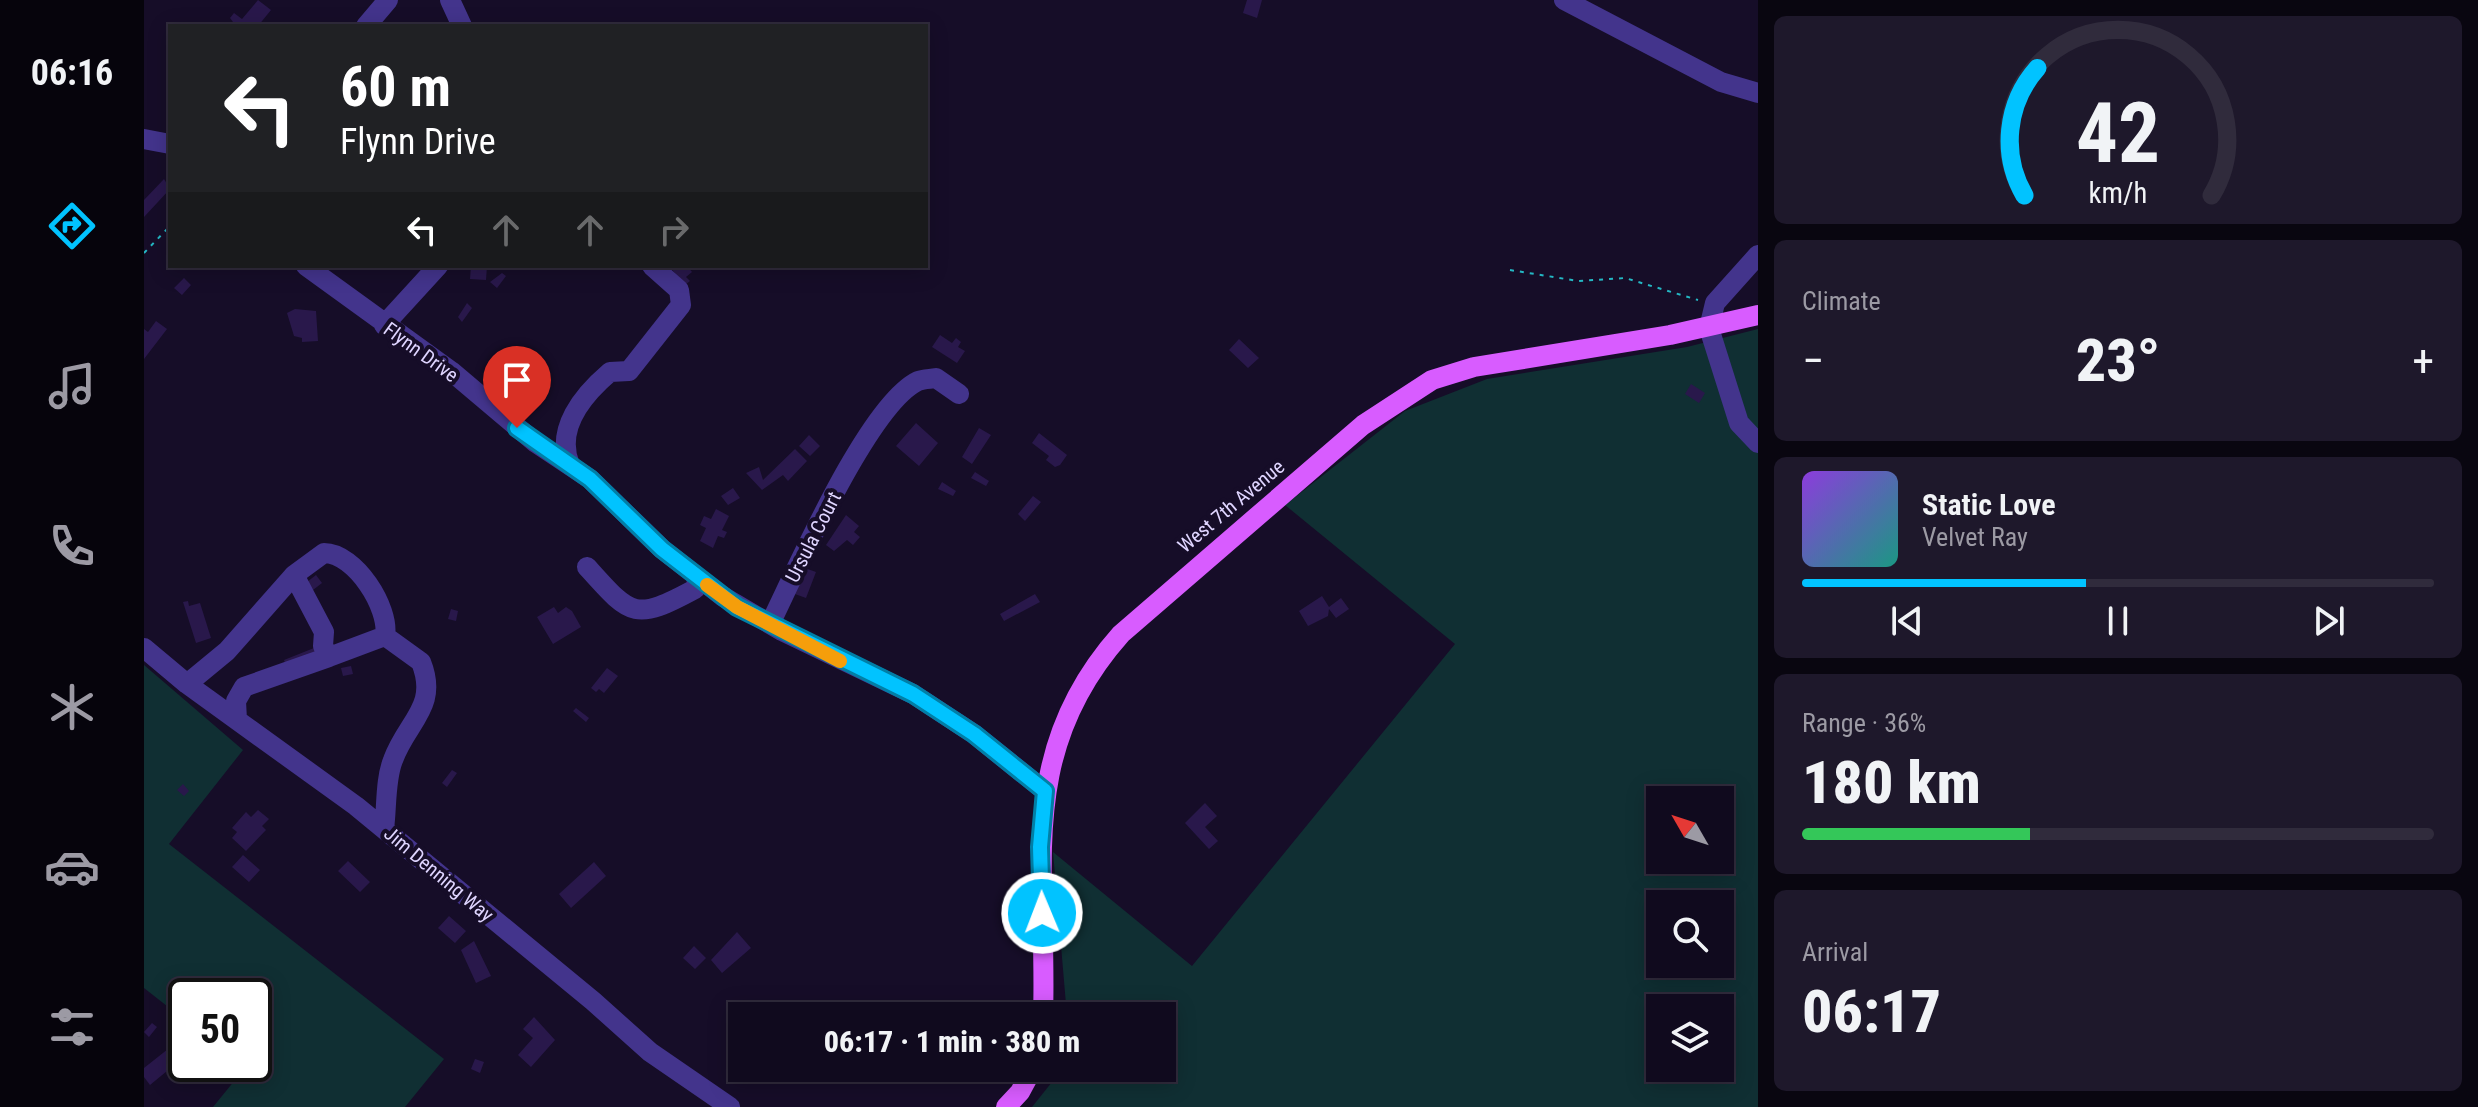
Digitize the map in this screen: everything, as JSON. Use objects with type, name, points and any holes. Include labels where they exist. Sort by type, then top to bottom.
[{"type":"main road","name":"West 7th Avenue","points":[[1043,1002],[1040,847],[1045,791],[1055,748],[1075,699],[1103,654],[1121,634],[1390,405],[1432,380],[1474,367],[1709,328],[1758,315]]},
{"type":"main road","points":[[1006,1107],[1025,1082]]},
{"type":"street","points":[[368,24],[388,0]]},
{"type":"street","points":[[450,0],[461,24]]},
{"type":"street","points":[[1564,0],[1721,82],[1758,93]]},
{"type":"street","points":[[144,139],[168,144]]},
{"type":"street","points":[[1758,255],[1715,303],[1709,328],[1739,423],[1758,443]]},
{"type":"street","name":"Flynn Drive","points":[[313,268],[384,325],[451,371],[536,443],[604,491],[662,549],[737,607],[913,694],[974,734],[1045,791]]},
{"type":"street","points":[[384,325],[436,268]]},
{"type":"street","points":[[570,465],[565,446],[576,408],[610,372],[629,371],[681,305],[679,290],[654,268]]},
{"type":"street","name":"Ursula Court","points":[[770,624],[857,450],[919,380],[936,378],[959,394]]},
{"type":"street","points":[[187,684],[227,651],[294,575],[324,553],[336,555],[366,579],[386,627],[385,636]]},
{"type":"street","points":[[587,567],[626,607],[649,612],[695,589],[698,578]]},
{"type":"street","points":[[294,575],[324,632],[323,646],[329,657]]},
{"type":"street","points":[[237,720],[236,701],[244,687],[385,636]]},
{"type":"street","points":[[384,829],[393,758],[428,693],[421,662],[385,636]]},
{"type":"street","name":"Jim Denning Way","points":[[144,648],[187,684],[384,829],[593,1001],[650,1052],[730,1107]]},
{"type":"path","points":[[144,253],[168,228]]},
{"type":"path","points":[[1510,270],[1578,281],[1625,278],[1715,303]]},
{"type":"green space","points":[[1758,329],[1758,1107],[1032,1107],[1052,1082],[1176,1082],[1176,1002],[1066,1002],[1053,852],[1192,966],[1455,644],[1285,505],[1405,411],[1487,379],[1687,347]]},
{"type":"green space","points":[[144,665],[243,750],[169,844],[444,1059],[405,1107],[213,1107],[233,1082],[272,1082],[272,978],[168,978],[168,1007],[144,988]]},
{"type":"building","points":[[258,0],[271,10],[260,24],[234,24],[230,18],[234,13],[242,19]]},
{"type":"building","points":[[1247,0],[1262,0],[1257,18],[1243,13]]},
{"type":"building","points":[[164,179],[168,191],[144,217],[144,200]]},
{"type":"building","points":[[471,268],[487,268],[486,280],[470,279]]},
{"type":"building","points":[[671,268],[689,268],[692,272],[686,277],[690,281],[685,285]]},
{"type":"building","points":[[502,273],[506,276],[497,288],[490,282]]},
{"type":"building","points":[[184,278],[191,285],[182,295],[174,288]]},
{"type":"building","points":[[467,303],[472,308],[462,322],[458,317]]},
{"type":"building","points":[[295,309],[316,311],[318,341],[302,342],[302,338],[294,336],[287,313]]},
{"type":"building","points":[[156,321],[167,329],[144,359],[144,329],[148,332]]},
{"type":"building","points":[[940,335],[952,343],[956,338],[961,342],[958,347],[965,351],[957,363],[932,347]]},
{"type":"building","points":[[1239,339],[1259,358],[1248,368],[1229,350]]},
{"type":"building","points":[[1691,384],[1705,393],[1699,403],[1685,394]]},
{"type":"building","points":[[916,423],[938,443],[919,466],[896,446]]},
{"type":"building","points":[[979,428],[991,435],[972,464],[962,457]]},
{"type":"building","points":[[1039,433],[1067,455],[1060,465],[1055,467],[1046,460],[1049,456],[1032,443]]},
{"type":"building","points":[[809,435],[820,446],[810,456],[799,446]]},
{"type":"building","points":[[795,449],[807,461],[788,481],[783,475],[762,490],[746,473],[759,467],[763,480]]},
{"type":"building","points":[[975,472],[989,481],[986,486],[971,478]]},
{"type":"building","points":[[942,482],[956,491],[953,496],[938,489]]},
{"type":"building","points":[[733,488],[740,498],[728,505],[721,496]]},
{"type":"building","points":[[1033,496],[1041,502],[1025,521],[1018,514]]},
{"type":"building","points":[[716,509],[729,516],[722,530],[727,532],[724,538],[718,536],[713,548],[700,541],[706,528],[700,525],[704,516],[711,519]]},
{"type":"building","points":[[846,515],[859,526],[854,532],[860,537],[853,545],[847,540],[834,551],[826,545]]},
{"type":"building","points":[[802,567],[816,572],[806,598],[792,593]]},
{"type":"building","points":[[316,575],[322,583],[313,590],[307,582]]},
{"type":"building","points":[[1035,594],[1040,602],[1004,621],[1000,614]]},
{"type":"building","points":[[1322,596],[1329,607],[1341,598],[1349,609],[1336,618],[1329,609],[1328,616],[1308,626],[1299,611]]},
{"type":"building","points":[[188,601],[189,606],[200,603],[211,638],[196,643],[183,602]]},
{"type":"building","points":[[554,607],[558,613],[566,607],[572,611],[581,627],[553,644],[537,617]]},
{"type":"building","points":[[451,609],[458,611],[456,621],[448,619]]},
{"type":"building","points":[[314,648],[317,656],[287,669],[284,660]]},
{"type":"building","points":[[351,666],[353,674],[343,676],[341,668]]},
{"type":"building","points":[[607,668],[618,676],[604,693],[599,689],[596,692],[591,688]]},
{"type":"building","points":[[576,708],[589,718],[586,722],[573,711]]},
{"type":"building","points":[[452,770],[457,773],[447,787],[442,783]]},
{"type":"building","points":[[183,784],[189,791],[184,796],[177,790]]},
{"type":"building","points":[[1205,803],[1217,816],[1205,827],[1218,841],[1209,849],[1185,823]]},
{"type":"building","points":[[258,810],[269,819],[262,826],[266,830],[246,851],[232,838],[237,832],[232,828],[246,812],[251,817]]},
{"type":"building","points":[[243,855],[260,870],[249,882],[232,867]]},
{"type":"building","points":[[348,861],[370,882],[360,892],[338,871]]},
{"type":"building","points":[[594,862],[606,876],[571,908],[559,894]]},
{"type":"building","points":[[449,916],[466,931],[455,943],[438,928]]},
{"type":"building","points":[[737,932],[751,948],[722,973],[711,960]]},
{"type":"building","points":[[474,941],[491,976],[476,983],[461,950]]},
{"type":"building","points":[[694,946],[706,958],[695,969],[683,958]]},
{"type":"building","points":[[534,1017],[555,1040],[531,1067],[518,1055],[533,1038],[523,1029]]},
{"type":"building","points":[[152,1023],[157,1027],[149,1037],[144,1032]]},
{"type":"building","points":[[168,1049],[168,1070],[150,1085],[144,1077],[144,1068]]},
{"type":"building","points":[[475,1059],[484,1062],[480,1073],[471,1069]]},
{"type":"slow traffic","points":[[707,585],[737,607],[840,661]]},
{"type":"route","points":[[517,428],[590,479],[662,549],[737,607],[834,658],[913,694],[974,734],[1045,791],[1040,847],[1042,913]]}]
